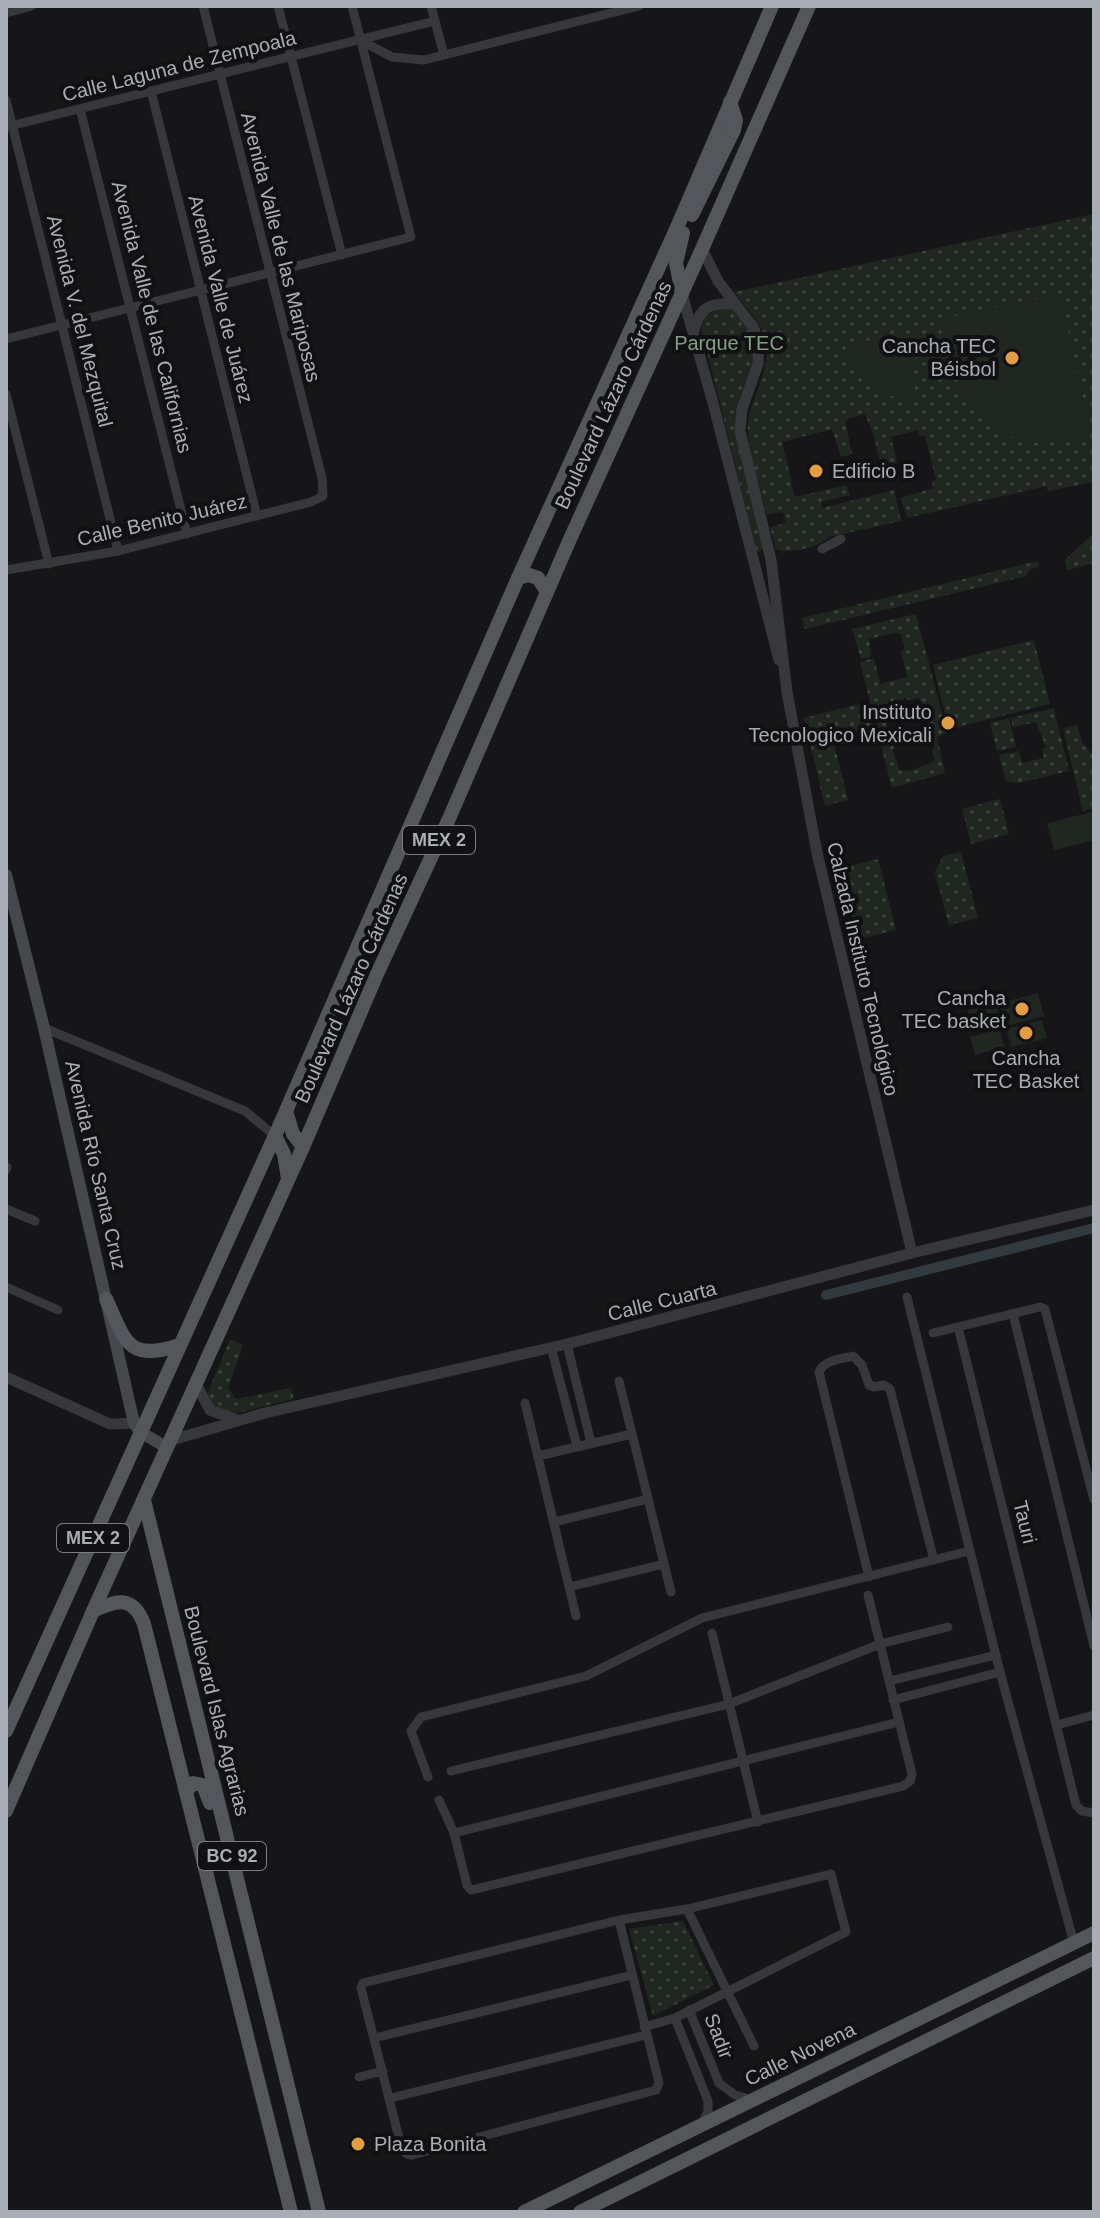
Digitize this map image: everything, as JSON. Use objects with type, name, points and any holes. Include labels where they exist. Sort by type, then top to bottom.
[{"type":"main road","name":"Boulevard Lázaro Cárdenas","points":[[6,1731],[137,1428],[180,1345],[275,1136],[772,6]]},
{"type":"main road","name":"Boulevard Lázaro Cárdenas","points":[[6,1810],[809,6]]},
{"type":"main road","points":[[682,294],[676,263],[680,242],[734,130],[736,120],[730,102]]},
{"type":"main road","points":[[518,578],[529,575],[538,578],[547,592]]},
{"type":"main road","name":"Avenida Río Santa Cruz","points":[[6,875],[137,1428]]},
{"type":"main road","points":[[352,956],[366,959],[377,974]]},
{"type":"main road","points":[[286,1111],[293,1134],[303,1147]]},
{"type":"main road","points":[[275,1136],[284,1154],[288,1179]]},
{"type":"main road","points":[[106,1299],[132,1347],[153,1352],[180,1345]]},
{"type":"main road","points":[[137,1428],[170,1444]]},
{"type":"main road","name":"Boulevard Islas Agrarias","points":[[144,1500],[319,2212]]},
{"type":"main road","name":"BC 92","points":[[93,1611],[122,1602],[134,1606],[141,1615],[291,2212]]},
{"type":"main road","points":[[186,1792],[193,1783],[203,1785],[221,1849],[232,1857]]},
{"type":"main road","name":"Calle Novena","points":[[524,2212],[1094,1933]]},
{"type":"main road","points":[[580,2212],[1089,1961],[1074,1943]]},
{"type":"main road","points":[[256,2071],[267,2087],[278,2121],[296,2120]]},
{"type":"street","points":[[6,13],[32,6]]},
{"type":"street","name":"Avenida Valle de las Mariposas","points":[[203,6],[322,478],[323,496]]},
{"type":"street","points":[[278,6],[342,255]]},
{"type":"street","points":[[6,339],[411,237],[352,6]]},
{"type":"street","points":[[431,6],[444,55]]},
{"type":"street","points":[[360,40],[392,57],[424,60],[639,6]]},
{"type":"street","name":"Calle Laguna de Zempoala","points":[[9,126],[435,21]]},
{"type":"street","name":"Avenida Valle de Juárez","points":[[151,91],[257,516]]},
{"type":"street","name":"Avenida V. del Mezquital","points":[[6,100],[9,126],[118,551]]},
{"type":"street","name":"Avenida Valle de las Californias","points":[[80,109],[187,534]]},
{"type":"street","name":"Calzada Instituto Tecnológico","points":[[702,249],[718,281],[753,327],[759,342],[758,364],[742,409],[740,426],[770,551],[787,692],[817,853],[912,1253]]},
{"type":"street","name":"Calzada Instituto Tecnológico","points":[[682,294],[787,692]]},
{"type":"street","points":[[693,334],[703,310],[718,304],[735,304]]},
{"type":"street","points":[[6,394],[49,564]]},
{"type":"street","name":"Calle Benito Juárez","points":[[6,570],[118,551],[318,501],[323,496]]},
{"type":"street","points":[[822,549],[841,539]]},
{"type":"street","points":[[751,556],[763,557],[770,551]]},
{"type":"street","points":[[44,1028],[237,1108],[275,1136]]},
{"type":"street","points":[[6,1209],[35,1221]]},
{"type":"street","name":"Calle Cuarta","points":[[170,1444],[238,1420],[567,1344],[912,1253],[1094,1210]]},
{"type":"street","points":[[6,1287],[58,1310]]},
{"type":"street","points":[[907,1297],[1000,1672],[1074,1943]]},
{"type":"street","points":[[933,1333],[1040,1307],[1045,1309],[1049,1314],[1094,1500]]},
{"type":"street","points":[[1013,1314],[1094,1646]]},
{"type":"street","name":"Tauri","points":[[958,1327],[1076,1805],[1082,1811],[1094,1813]]},
{"type":"street","points":[[567,1344],[591,1443]]},
{"type":"street","points":[[551,1347],[577,1446]]},
{"type":"street","points":[[869,1577],[819,1372],[827,1363],[853,1356],[862,1365],[869,1385],[884,1385],[890,1389],[934,1560]]},
{"type":"street","points":[[6,1377],[110,1424],[137,1428]]},
{"type":"street","points":[[619,1381],[671,1592]]},
{"type":"street","points":[[196,1384],[210,1410],[238,1420]]},
{"type":"street","points":[[525,1403],[576,1616]]},
{"type":"street","points":[[538,1456],[632,1434]]},
{"type":"street","points":[[554,1522],[648,1499]]},
{"type":"street","points":[[428,1777],[411,1731],[421,1717],[586,1676],[702,1618],[969,1551]]},
{"type":"street","points":[[569,1587],[664,1564]]},
{"type":"street","points":[[439,1800],[454,1833],[467,1885],[471,1890],[903,1786],[910,1781],[912,1774],[868,1595]]},
{"type":"street","points":[[451,1771],[729,1704],[880,1644],[948,1627]]},
{"type":"street","points":[[712,1633],[758,1822]]},
{"type":"street","points":[[889,1681],[996,1655]]},
{"type":"street","points":[[893,1700],[1000,1672]]},
{"type":"street","points":[[1057,1725],[1094,1715]]},
{"type":"street","points":[[454,1833],[899,1722]]},
{"type":"street","points":[[391,2098],[645,2031],[846,1932],[831,1874],[687,1909],[619,1920],[363,1983],[361,1988],[402,2150],[412,2155],[652,2093],[659,2083],[645,2031],[619,1920]]},
{"type":"street","points":[[687,1909],[754,2046]]},
{"type":"street","points":[[374,2038],[632,1975]]},
{"type":"street","name":"Sadir","points":[[689,2010],[719,2083],[735,2095],[753,2100]]},
{"type":"street","name":"Sadir","points":[[675,2018],[708,2101],[708,2112],[701,2125]]},
{"type":"street","points":[[359,2077],[383,2071]]},
{"type":"green space","points":[[1094,214],[1094,482],[1048,491],[1046,486],[907,518],[901,498],[933,488],[932,481],[936,480],[925,436],[920,436],[918,430],[891,437],[897,463],[881,467],[865,414],[845,420],[852,454],[841,457],[832,429],[782,442],[795,497],[846,485],[850,495],[821,502],[822,508],[894,490],[901,521],[829,537],[804,549],[776,549],[770,527],[786,523],[783,512],[767,515],[748,433],[749,414],[764,371],[766,346],[760,326],[734,292]]},
{"type":"green space","name":"Cancha TEC Béisbol","points":[[1060,294],[1091,434],[1048,443],[1020,440],[1000,431],[970,401],[950,361],[938,319]]},
{"type":"green space","name":"Parque TEC","points":[[737,307],[755,341],[754,364],[739,399],[736,431],[763,549],[757,553],[701,327],[706,315]]},
{"type":"green space","name":"Cancha TEC Béisbol","points":[[903,334],[917,397],[891,396],[869,386],[854,369],[845,345]]},
{"type":"green space","points":[[1094,533],[1094,563],[1067,570],[1065,560]]},
{"type":"green space","points":[[1038,561],[1039,566],[1029,570],[1026,576],[805,629],[802,618]]},
{"type":"green space","points":[[916,614],[947,733],[937,737],[945,773],[892,788],[860,662],[874,658],[880,684],[907,677],[901,651],[905,648],[901,634],[869,639],[871,657],[861,659],[852,629]],"holes":[[[906,698],[919,698],[925,710],[928,720],[924,721],[935,748],[932,750],[935,761],[913,770],[900,771],[892,749],[895,748],[885,720],[884,707]]]},
{"type":"green space","points":[[1034,640],[1050,704],[949,729],[933,665]]},
{"type":"green space","points":[[867,702],[874,729],[833,739],[848,800],[825,806],[804,718]]},
{"type":"green space","points":[[1054,708],[1069,771],[1018,783],[1006,781],[999,755],[1019,751],[1022,763],[1044,758],[1042,749],[1046,747],[1036,722],[1013,727],[1011,718]]},
{"type":"green space","points":[[1009,718],[1016,747],[997,751],[990,723]]},
{"type":"green space","points":[[1077,725],[1082,742],[1094,757],[1094,808],[1083,811],[1063,728]]},
{"type":"green space","points":[[1000,799],[1009,834],[971,844],[962,809]]},
{"type":"green space","points":[[1092,812],[1094,840],[1054,850],[1047,823]]},
{"type":"green space","points":[[961,852],[978,918],[949,925],[935,873],[943,856]]},
{"type":"green space","points":[[878,859],[896,930],[858,939],[841,868]]},
{"type":"green space","name":"Cancha TEC basket","points":[[1038,993],[1044,1016],[1006,1026],[1000,1003]]},
{"type":"green space","points":[[996,1003],[1000,1020],[972,1027],[968,1010]]},
{"type":"green space","name":"Cancha TEC Basket","points":[[1042,1020],[1047,1038],[1011,1047],[1006,1029]]},
{"type":"green space","points":[[1000,1029],[1004,1047],[975,1055],[970,1037]]},
{"type":"green space","points":[[230,1339],[243,1345],[228,1388],[236,1399],[291,1388],[294,1399],[232,1414],[213,1407],[207,1395]]},
{"type":"green space","points":[[683,1921],[714,1985],[653,2016],[629,1929]]},
{"type":"waterway","points":[[826,1295],[1094,1228]]},
{"type":"place","name":"Cancha TEC Béisbol","points":[[1012,358]]},
{"type":"place","name":"Edificio B","points":[[816,471]]},
{"type":"place","name":"Instituto Tecnologico Mexicali","points":[[948,723]]},
{"type":"place","name":"Cancha TEC basket","points":[[1022,1009]]},
{"type":"place","name":"Cancha TEC Basket","points":[[1026,1033]]},
{"type":"place","name":"Plaza Bonita","points":[[358,2144]]}]
